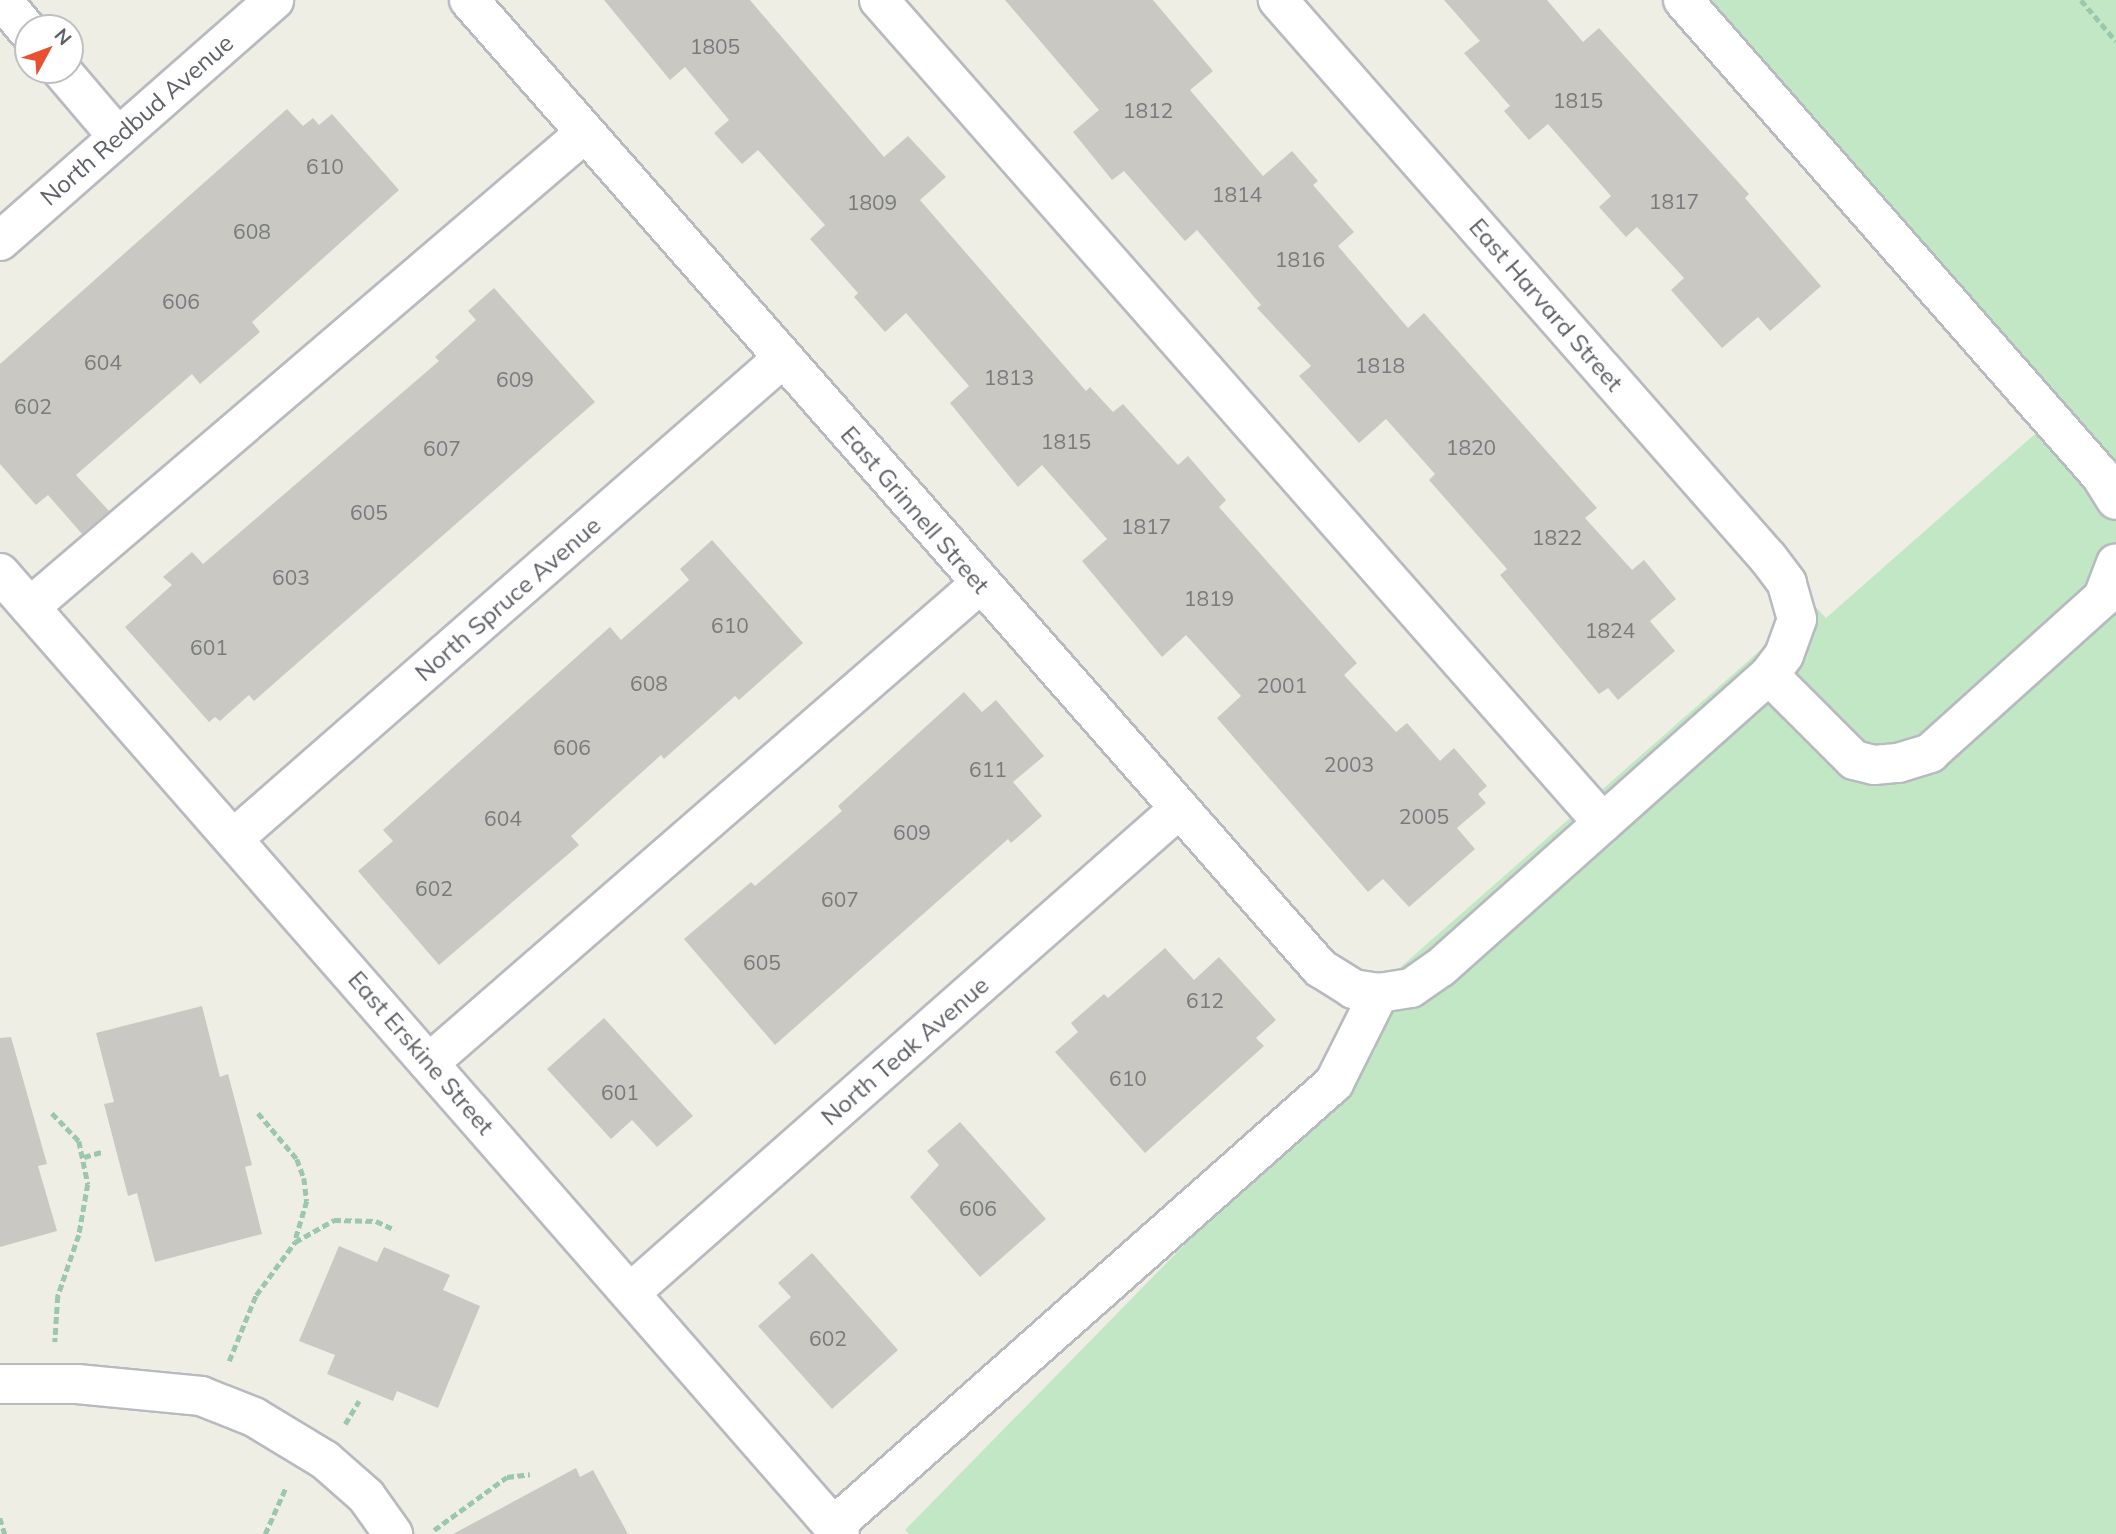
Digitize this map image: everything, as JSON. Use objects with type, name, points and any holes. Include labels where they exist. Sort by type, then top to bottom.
[{"type":"street","points":[[2,0],[14,14]]},
{"type":"street","name":"North Redbud Avenue","points":[[0,241],[274,0]]},
{"type":"street","name":"East Grinnell Street","points":[[469,0],[1320,968],[1353,989],[1379,993]]},
{"type":"street","points":[[879,0],[1603,823]]},
{"type":"street","name":"East Harvard Street","points":[[1278,0],[1768,558],[1787,583],[1797,619],[1784,655],[1769,675]]},
{"type":"street","points":[[1684,0],[2101,476],[2116,499]]},
{"type":"street","points":[[73,84],[118,137]]},
{"type":"street","points":[[30,607],[585,133]]},
{"type":"street","name":"North Spruce Avenue","points":[[234,838],[782,359]]},
{"type":"street","points":[[837,1530],[1334,1083],[1379,993],[1411,988],[1440,968],[1769,675],[1854,760],[1874,765],[1898,763],[1930,752],[2103,597],[2116,563]]},
{"type":"street","name":"East Erskine Street","points":[[0,573],[837,1530]]},
{"type":"street","points":[[429,1063],[980,584]]},
{"type":"street","name":"North Teak Avenue","points":[[630,1293],[1179,809]]},
{"type":"street","points":[[0,1384],[150,1389],[218,1402],[254,1417],[307,1449],[366,1496],[393,1534]]},
{"type":"path","points":[[2081,0],[2116,41]]},
{"type":"path","points":[[52,1113],[79,1141],[84,1157],[86,1206],[58,1296],[55,1385]]},
{"type":"path","points":[[218,1402],[242,1322],[256,1294],[295,1242],[307,1201],[298,1158],[258,1113]]},
{"type":"path","points":[[84,1157],[102,1153]]},
{"type":"path","points":[[295,1242],[334,1220],[376,1220],[395,1230]]},
{"type":"path","points":[[265,1534],[274,1507],[307,1449]]},
{"type":"path","points":[[428,1534],[506,1477],[530,1474]]},
{"type":"path","points":[[0,1522],[5,1534]]},
{"type":"green space","points":[[1700,0],[2116,0],[2116,1534],[909,1534],[905,1530],[1376,1049],[1345,1016],[1813,604],[1826,618],[2061,411]]},
{"type":"building","points":[[604,0],[750,0],[884,157],[908,136],[946,177],[920,200],[1086,391],[1090,387],[1113,412],[1123,404],[1178,465],[1188,456],[1226,500],[1219,507],[1357,663],[1344,675],[1396,732],[1407,723],[1440,761],[1454,748],[1487,786],[1478,794],[1486,803],[1457,828],[1475,849],[1409,907],[1383,879],[1368,892],[1217,718],[1241,696],[1186,635],[1162,657],[1082,561],[1107,539],[1042,465],[1018,487],[950,403],[969,386],[906,313],[885,332],[854,297],[858,293],[810,239],[825,225],[758,150],[742,164],[714,133],[729,120],[685,67],[670,80]]},
{"type":"building","points":[[1005,0],[1153,0],[1213,71],[1190,90],[1263,176],[1292,151],[1318,181],[1313,185],[1354,232],[1338,246],[1408,328],[1424,313],[1597,508],[1585,518],[1632,570],[1644,560],[1676,599],[1650,621],[1675,651],[1618,700],[1608,688],[1599,694],[1500,575],[1507,569],[1429,480],[1435,474],[1386,419],[1359,443],[1299,376],[1311,366],[1257,308],[1261,305],[1197,230],[1185,241],[1124,171],[1112,180],[1073,132],[1099,110]]},
{"type":"building","points":[[1444,0],[1547,0],[1583,42],[1599,28],[1749,194],[1745,198],[1821,286],[1770,331],[1758,317],[1722,348],[1671,290],[1684,278],[1637,227],[1626,237],[1599,207],[1611,196],[1548,124],[1529,140],[1504,111],[1510,106],[1464,53],[1480,41]]},
{"type":"building","points":[[287,109],[303,126],[313,118],[319,125],[332,114],[399,190],[252,322],[260,332],[200,384],[192,374],[76,475],[109,511],[82,534],[48,495],[36,505],[0,464],[0,364]]},
{"type":"building","points":[[494,288],[595,402],[254,701],[249,695],[220,721],[215,717],[209,722],[125,627],[172,585],[163,577],[192,552],[203,564],[439,361],[435,357],[476,320],[468,311]]},
{"type":"building","points":[[712,540],[803,643],[739,700],[735,696],[664,759],[661,755],[571,836],[579,845],[439,965],[358,871],[393,841],[383,830],[610,627],[621,640],[689,580],[680,569]]},
{"type":"building","points":[[964,692],[982,712],[996,700],[1044,756],[1013,782],[1042,816],[1011,843],[1008,839],[775,1045],[684,939],[751,882],[755,886],[842,811],[838,806]]},
{"type":"building","points":[[1165,948],[1194,980],[1219,957],[1276,1020],[1256,1038],[1264,1046],[1145,1153],[1055,1052],[1078,1032],[1071,1023],[1104,994],[1108,998]]},
{"type":"building","points":[[202,1006],[220,1077],[228,1074],[252,1165],[245,1167],[262,1234],[155,1262],[137,1193],[128,1196],[104,1104],[114,1102],[96,1033]]},
{"type":"building","points":[[604,1018],[693,1116],[657,1147],[632,1120],[611,1139],[547,1069]]},
{"type":"building","points":[[11,1037],[47,1164],[38,1166],[57,1231],[0,1247],[0,1038]]},
{"type":"building","points":[[960,1122],[1046,1219],[980,1277],[910,1197],[939,1165],[927,1151]]},
{"type":"building","points":[[339,1246],[377,1262],[384,1247],[450,1275],[443,1290],[480,1306],[438,1408],[397,1391],[393,1401],[327,1374],[335,1355],[299,1341]]},
{"type":"building","points":[[812,1253],[898,1350],[832,1409],[758,1326],[791,1297],[778,1283]]},
{"type":"building","points":[[576,1468],[580,1477],[593,1470],[628,1534],[453,1534]]}]
